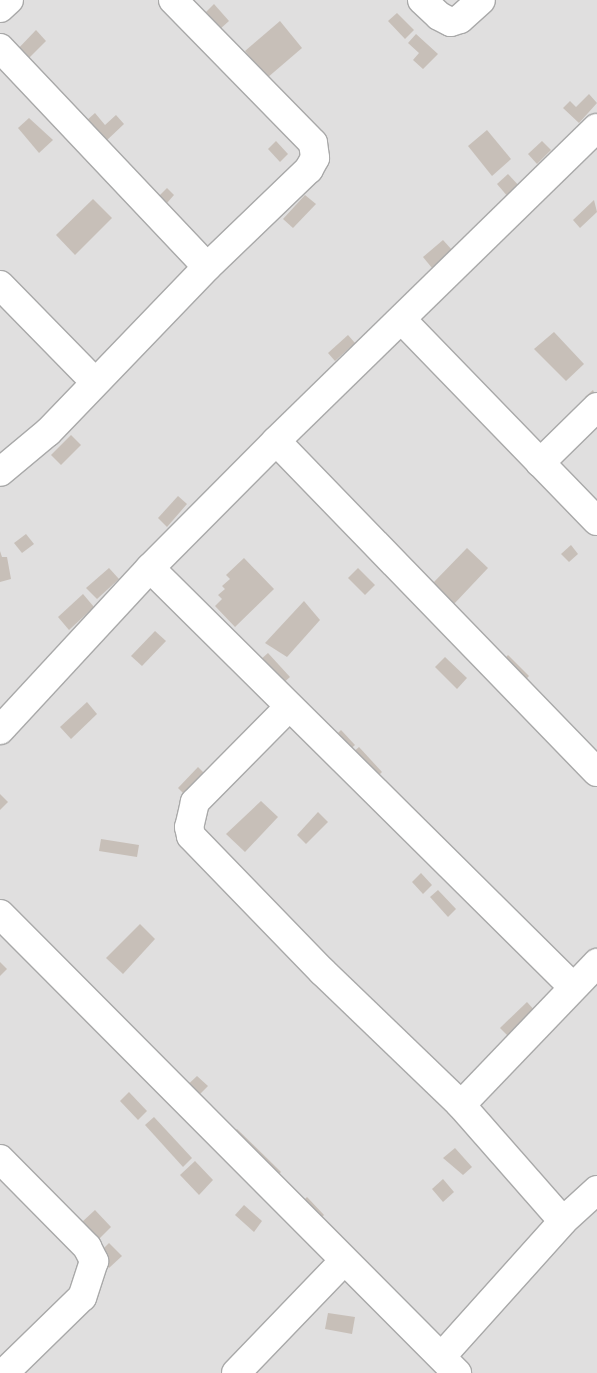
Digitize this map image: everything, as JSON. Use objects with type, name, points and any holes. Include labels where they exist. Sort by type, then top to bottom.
[{"type":"street","points":[[0,8],[8,0]]},
{"type":"street","points":[[0,472],[48,432],[94,381],[207,267],[309,169],[315,158],[313,143],[173,0]]},
{"type":"street","points":[[422,0],[438,16],[451,22],[460,19],[481,0]]},
{"type":"street","points":[[0,48],[207,267]]},
{"type":"street","points":[[0,730],[150,568],[276,441],[597,128]]},
{"type":"street","points":[[0,285],[94,381]]},
{"type":"street","points":[[402,320],[597,521]]},
{"type":"street","points":[[540,463],[597,406]]},
{"type":"street","points":[[276,441],[597,772]]},
{"type":"street","points":[[150,568],[573,987]]},
{"type":"street","points":[[289,707],[195,802],[189,827],[191,836],[324,972],[461,1105],[563,1221]]},
{"type":"street","points":[[0,914],[343,1262],[450,1365],[563,1221],[597,1190]]},
{"type":"street","points":[[461,1105],[597,963]]},
{"type":"street","points":[[0,1159],[87,1247],[94,1261],[82,1297],[4,1373]]},
{"type":"street","points":[[236,1373],[343,1262]]},
{"type":"shaded area","points":[[0,0],[597,0],[597,1373],[0,1373]]},
{"type":"building","points":[[214,4],[229,21],[219,30],[204,14]]},
{"type":"building","points":[[397,13],[414,30],[405,39],[388,21]]},
{"type":"building","points":[[280,21],[302,48],[267,78],[245,51]]},
{"type":"building","points":[[36,30],[46,41],[24,63],[14,53]]},
{"type":"building","points":[[416,34],[438,54],[423,69],[413,60],[419,53],[408,43]]},
{"type":"building","points":[[589,94],[597,103],[579,123],[563,108],[570,101],[576,107]]},
{"type":"building","points":[[95,113],[105,125],[116,115],[124,124],[105,142],[86,121]]},
{"type":"building","points":[[29,118],[53,140],[39,153],[18,128]]},
{"type":"building","points":[[487,130],[511,159],[492,176],[468,146]]},
{"type":"building","points":[[276,141],[288,154],[280,162],[268,149]]},
{"type":"building","points":[[542,141],[551,150],[537,164],[528,154]]},
{"type":"building","points":[[508,174],[521,188],[509,198],[497,184]]},
{"type":"building","points":[[167,188],[174,195],[167,203],[159,196]]},
{"type":"building","points":[[305,195],[316,204],[293,228],[283,219]]},
{"type":"building","points":[[93,199],[112,218],[75,255],[56,235]]},
{"type":"building","points":[[594,200],[597,212],[580,228],[573,220]]},
{"type":"building","points":[[443,240],[452,250],[432,268],[423,257]]},
{"type":"building","points":[[554,332],[584,364],[566,381],[534,349]]},
{"type":"building","points":[[348,335],[355,343],[335,361],[328,353]]},
{"type":"building","points":[[593,390],[597,399],[592,404],[585,397]]},
{"type":"building","points":[[71,435],[81,445],[61,465],[51,455]]},
{"type":"building","points":[[178,496],[187,504],[167,527],[158,518]]},
{"type":"building","points":[[26,534],[34,544],[22,553],[14,543]]},
{"type":"building","points":[[571,545],[578,554],[569,562],[561,554]]},
{"type":"building","points":[[467,548],[488,568],[454,604],[433,583]]},
{"type":"building","points":[[0,551],[2,557],[7,557],[11,579],[0,582]]},
{"type":"building","points":[[244,558],[274,589],[235,627],[215,606],[222,599],[218,595],[225,589],[222,586],[230,579],[226,575]]},
{"type":"building","points":[[109,568],[119,579],[97,599],[86,588]]},
{"type":"building","points":[[358,568],[375,585],[365,595],[348,578]]},
{"type":"building","points":[[83,594],[94,607],[69,630],[58,617]]},
{"type":"building","points":[[304,601],[320,620],[287,657],[265,643]]},
{"type":"building","points":[[155,631],[166,641],[142,666],[131,656]]},
{"type":"building","points":[[268,653],[290,677],[281,685],[259,661]]},
{"type":"building","points":[[508,655],[529,676],[519,687],[498,666]]},
{"type":"building","points":[[445,657],[467,678],[457,689],[435,667]]},
{"type":"building","points":[[87,702],[97,714],[71,739],[60,727]]},
{"type":"building","points":[[341,730],[355,745],[346,753],[332,739]]},
{"type":"building","points":[[359,747],[382,772],[373,781],[350,755]]},
{"type":"building","points":[[198,767],[207,776],[187,797],[178,788]]},
{"type":"building","points":[[0,794],[8,802],[0,810]]},
{"type":"building","points":[[261,801],[278,817],[245,852],[226,834]]},
{"type":"building","points":[[318,812],[328,822],[306,844],[297,835]]},
{"type":"building","points":[[101,839],[139,845],[137,857],[99,851]]},
{"type":"building","points":[[421,873],[432,885],[423,894],[412,882]]},
{"type":"building","points":[[438,890],[456,909],[448,917],[430,897]]},
{"type":"building","points":[[140,924],[155,939],[123,974],[106,958]]},
{"type":"building","points":[[0,962],[7,969],[0,976]]},
{"type":"building","points":[[527,1002],[536,1012],[509,1037],[500,1028]]},
{"type":"building","points":[[197,1076],[208,1086],[199,1095],[207,1102],[199,1110],[180,1092]]},
{"type":"building","points":[[129,1092],[147,1111],[138,1120],[120,1101]]},
{"type":"building","points":[[154,1117],[192,1158],[183,1167],[145,1125]]},
{"type":"building","points":[[237,1129],[281,1172],[273,1180],[229,1137]]},
{"type":"building","points":[[455,1148],[472,1167],[463,1175],[443,1158]]},
{"type":"building","points":[[195,1161],[213,1180],[199,1195],[180,1175]]},
{"type":"building","points":[[443,1179],[454,1192],[443,1202],[432,1189]]},
{"type":"building","points":[[307,1197],[324,1215],[315,1224],[298,1206]]},
{"type":"building","points":[[244,1205],[262,1221],[254,1232],[235,1215]]},
{"type":"building","points":[[95,1210],[111,1227],[99,1239],[82,1222]]},
{"type":"building","points":[[109,1243],[122,1256],[109,1268],[97,1255]]},
{"type":"building","points":[[328,1313],[355,1317],[352,1334],[325,1329]]}]
